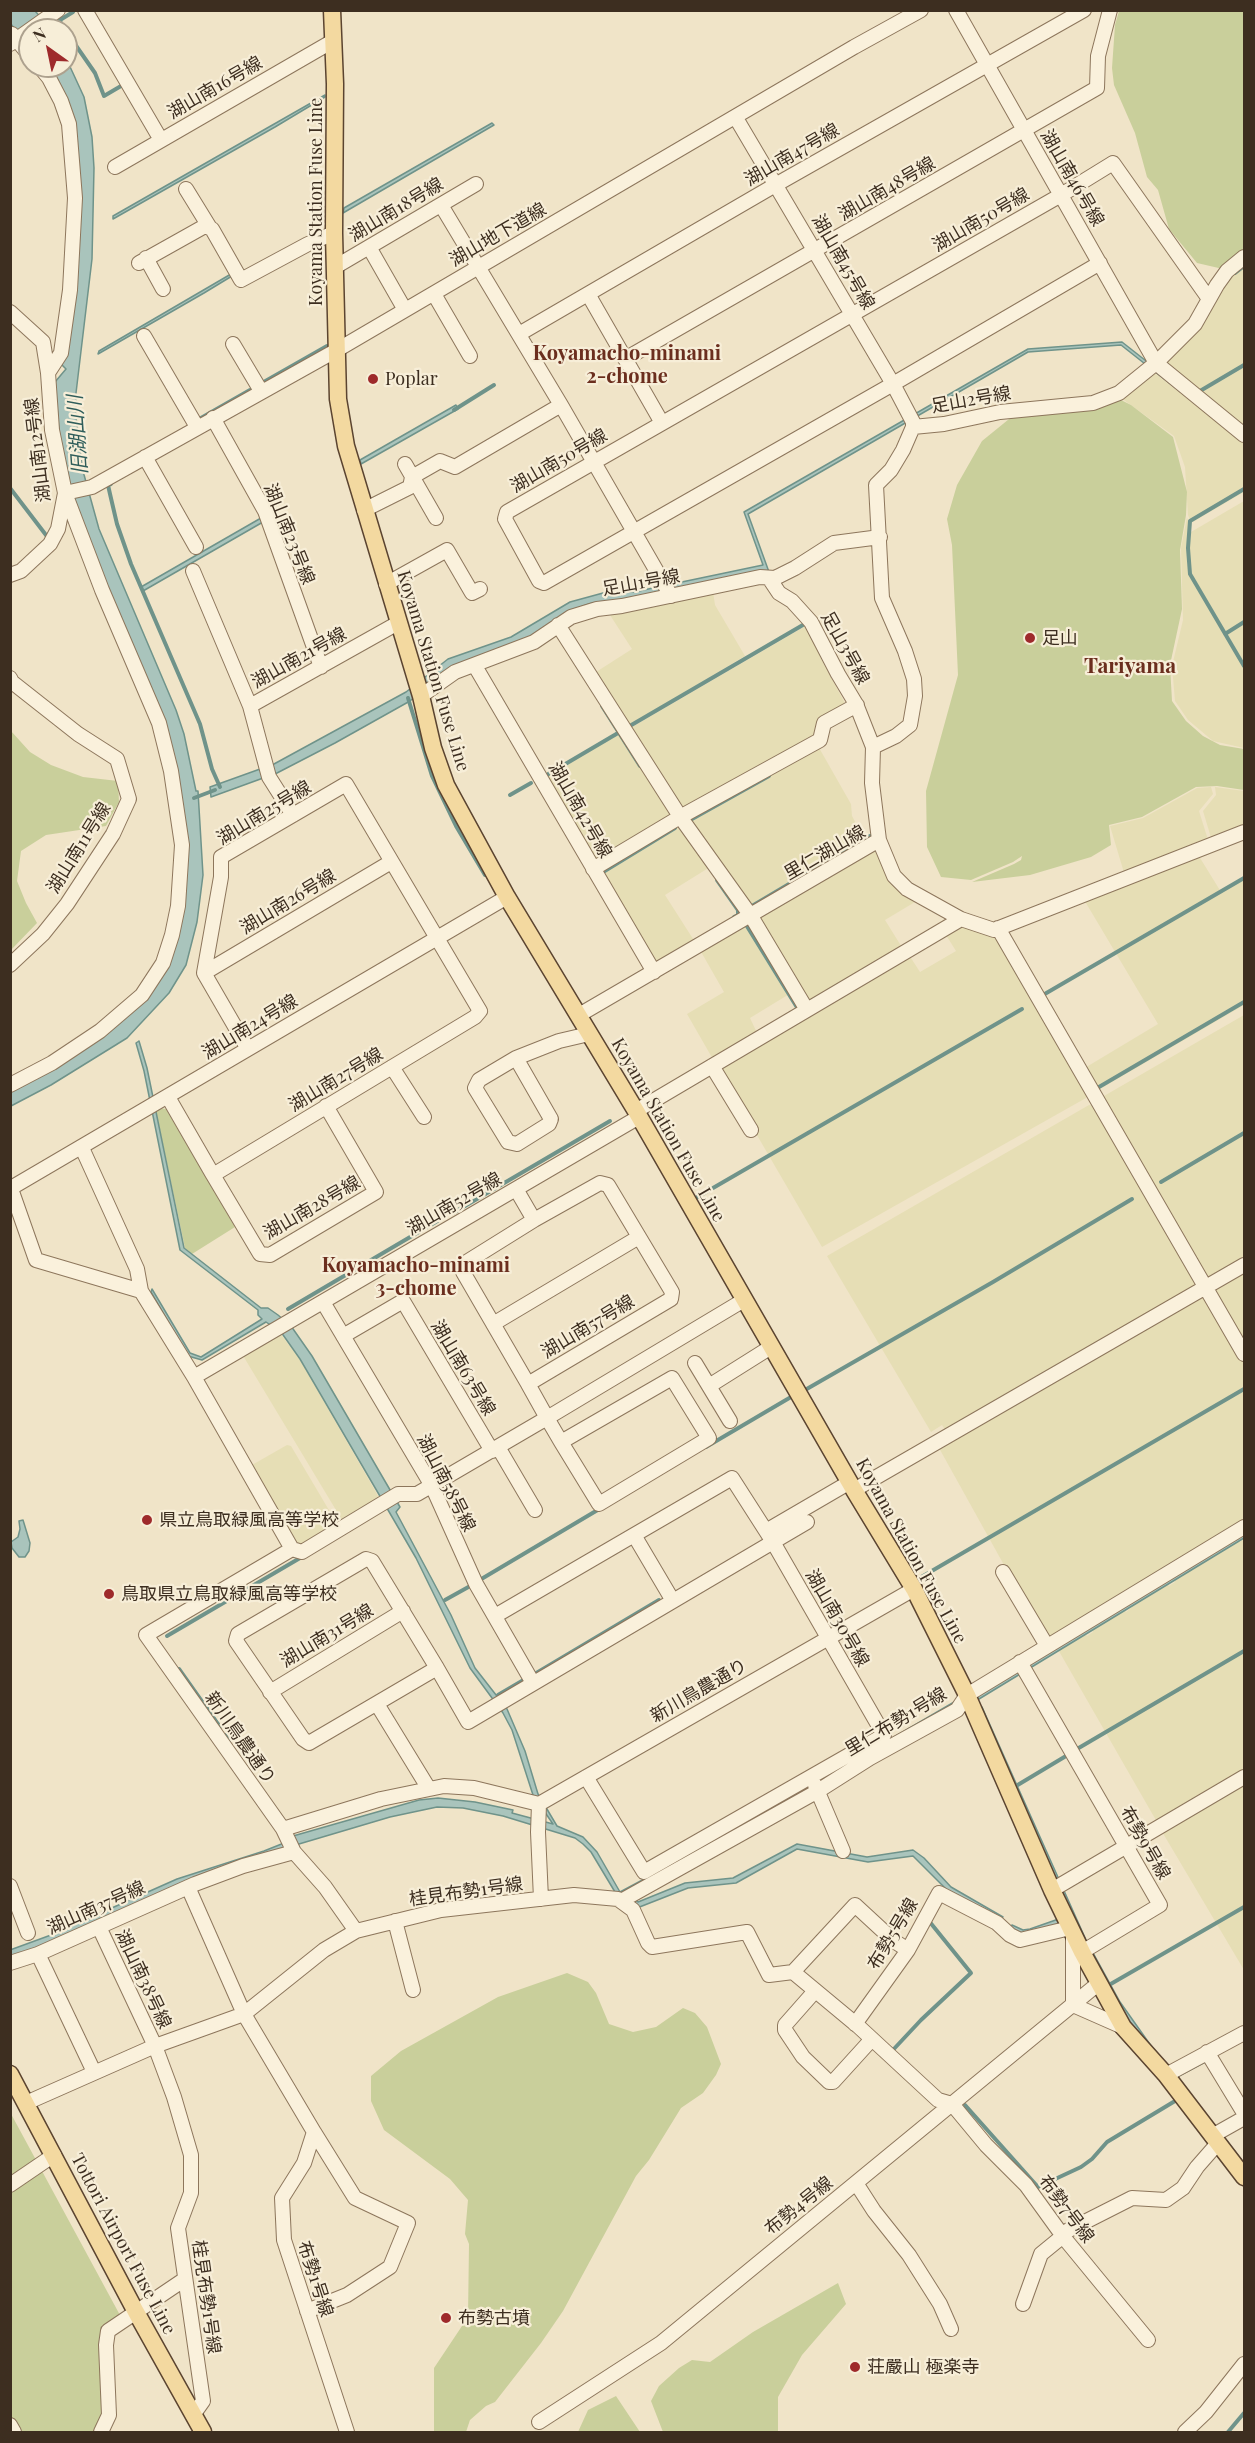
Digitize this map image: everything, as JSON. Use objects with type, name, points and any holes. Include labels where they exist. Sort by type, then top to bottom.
[{"type":"main road","name":"Koyama Station Fuse Line","points":[[332,10],[335,84],[334,233],[338,399],[344,434],[364,510],[421,696],[433,748],[446,785],[507,897],[638,1114],[771,1347],[914,1588],[967,1695],[1052,1890],[1082,1952],[1124,2027],[1166,2075],[1245,2177]]},
{"type":"main road","name":"Tottori Airport Fuse Line","points":[[10,2074],[203,2433]]},
{"type":"street","points":[[85,10],[161,140]]},
{"type":"street","name":"湖山地下道線","points":[[68,493],[92,487],[337,350],[921,10]]},
{"type":"street","name":"湖山南46号線","points":[[956,10],[1156,363]]},
{"type":"street","name":"湖山南47号線","points":[[519,333],[1084,10]]},
{"type":"street","name":"湖山南48号線","points":[[625,359],[1096,88],[1098,56],[1110,10]]},
{"type":"street","points":[[14,39],[53,14]]},
{"type":"street","name":"湖山南16号線","points":[[115,167],[333,40]]},
{"type":"street","points":[[48,372],[61,353],[70,290],[75,198],[69,124],[61,101],[49,78]]},
{"type":"street","name":"湖山南45号線","points":[[736,118],[893,384],[913,422],[913,427]]},
{"type":"street","name":"湖山南50号線","points":[[1100,263],[544,583],[539,581],[505,519],[507,512],[853,315],[1113,163],[1209,299]]},
{"type":"street","name":"湖山南18号線","points":[[335,267],[476,184]]},
{"type":"street","points":[[186,189],[241,280],[308,243],[334,233]]},
{"type":"street","points":[[441,205],[519,333],[668,591]]},
{"type":"street","points":[[163,289],[143,260],[204,226],[210,228]]},
{"type":"street","points":[[369,247],[405,310]]},
{"type":"street","name":"足山2号線","points":[[873,747],[896,736],[910,725],[915,696],[914,679],[905,651],[882,598],[876,485],[891,470],[913,427],[944,424],[1000,412],[1093,404],[1119,393],[1156,363],[1195,324],[1227,271],[1245,257]]},
{"type":"street","points":[[434,294],[470,356]]},
{"type":"street","points":[[588,294],[662,423]]},
{"type":"street","name":"湖山南12号線","points":[[10,312],[41,339],[48,372],[52,430],[68,493],[58,529],[50,544],[21,571],[10,575]]},
{"type":"street","points":[[144,336],[197,427]]},
{"type":"street","points":[[233,344],[261,391]]},
{"type":"street","points":[[1156,363],[1245,435]]},
{"type":"street","points":[[364,510],[410,488],[412,477],[440,461],[455,466],[561,405]]},
{"type":"street","name":"湖山南23号線","points":[[213,418],[265,511],[321,667]]},
{"type":"street","points":[[145,457],[196,547]]},
{"type":"street","points":[[405,464],[436,519]]},
{"type":"street","points":[[10,1085],[52,1063],[100,1031],[142,995],[164,963],[178,906],[182,863],[181,833],[170,764],[159,723],[102,590],[68,493]]},
{"type":"street","name":"足山1号線","points":[[421,696],[455,672],[534,642],[571,617],[597,609],[622,606],[668,591],[760,577],[775,578],[834,543],[879,537]]},
{"type":"street","points":[[386,584],[447,550],[472,593],[480,589]]},
{"type":"street","points":[[193,571],[250,706]]},
{"type":"street","name":"足山3号線","points":[[769,578],[779,593],[792,601],[811,622],[857,705],[873,747]]},
{"type":"street","name":"湖山南21号線","points":[[293,815],[268,771],[250,706],[398,623]]},
{"type":"street","points":[[558,625],[680,817],[751,916],[807,1010]]},
{"type":"street","name":"湖山南42号線","points":[[475,666],[654,972]]},
{"type":"street","name":"湖山南11号線","points":[[10,678],[12,682],[78,734],[117,759],[129,799],[113,834],[67,904],[43,934],[10,965]]},
{"type":"street","points":[[593,869],[680,817],[820,740],[824,723],[857,705]]},
{"type":"street","points":[[873,747],[872,783],[879,840]]},
{"type":"street","name":"湖山南25号線","points":[[204,973],[221,877],[221,857],[346,784],[437,938]]},
{"type":"street","points":[[1245,832],[998,928],[1245,1354]]},
{"type":"street","name":"里仁湖山線","points":[[579,1016],[879,840],[898,881],[922,898],[961,919],[988,929],[998,928]]},
{"type":"street","name":"湖山南26号線","points":[[204,973],[391,862]]},
{"type":"street","name":"湖山南24号線","points":[[11,1187],[82,1148],[507,897]]},
{"type":"street","name":"湖山南52号線","points":[[194,1377],[516,1189],[712,1066],[961,919]]},
{"type":"street","name":"湖山南27号線","points":[[213,1175],[475,1017],[480,1011],[437,938]]},
{"type":"street","points":[[204,973],[248,1049]]},
{"type":"street","points":[[516,1058],[551,1119],[549,1124],[517,1144],[508,1142],[475,1088],[479,1080],[516,1058],[559,1041],[589,1034]]},
{"type":"street","points":[[712,1066],[751,1130]]},
{"type":"street","points":[[392,1067],[424,1117]]},
{"type":"street","points":[[168,1097],[213,1175]]},
{"type":"street","name":"湖山南28号線","points":[[213,1175],[260,1254],[270,1255],[376,1192],[326,1106]]},
{"type":"street","points":[[82,1148],[137,1269],[141,1291],[194,1377],[292,1549],[302,1552],[398,1494],[417,1494],[432,1486],[744,1300]]},
{"type":"street","name":"湖山南57号線","points":[[600,1183],[608,1185],[639,1237],[672,1292],[671,1299],[528,1384],[463,1272],[465,1263],[534,1220],[600,1183]]},
{"type":"street","points":[[11,1187],[36,1260],[141,1291]]},
{"type":"street","points":[[516,1189],[534,1220]]},
{"type":"street","points":[[493,1324],[639,1237]]},
{"type":"street","points":[[437,1668],[309,1743],[303,1739],[236,1641],[238,1634],[366,1559],[372,1561],[437,1668],[468,1722],[673,1601],[852,1486],[1245,1265]]},
{"type":"street","name":"湖山南63号線","points":[[343,1336],[403,1301],[495,1449]]},
{"type":"street","name":"湖山南58号線","points":[[323,1302],[432,1486],[476,1584],[533,1683]]},
{"type":"street","points":[[709,1386],[771,1347]]},
{"type":"street","points":[[695,1363],[730,1421]]},
{"type":"street","points":[[528,1384],[561,1442],[599,1504],[709,1438],[672,1378],[561,1442]]},
{"type":"street","points":[[495,1449],[535,1510]]},
{"type":"street","name":"湖山南30号線","points":[[586,1777],[644,1872],[884,1736],[770,1537],[732,1478],[634,1535]]},
{"type":"street","points":[[770,1537],[807,1522]]},
{"type":"street","name":"里仁布勢1号線","points":[[621,1901],[957,1710],[967,1695],[1245,1527]]},
{"type":"street","points":[[495,1616],[634,1535],[673,1601]]},
{"type":"street","name":"新川鳥農通り","points":[[283,1829],[146,1635],[292,1549]]},
{"type":"street","points":[[1003,1572],[1047,1646]]},
{"type":"street","name":"新川鳥農通り","points":[[539,1804],[914,1588]]},
{"type":"street","name":"湖山南31号線","points":[[270,1692],[403,1611]]},
{"type":"street","name":"布勢9号線","points":[[1020,1662],[1160,1905],[1082,1952]]},
{"type":"street","points":[[377,1704],[429,1789]]},
{"type":"street","points":[[812,1778],[843,1851]]},
{"type":"street","points":[[1052,1890],[1245,1778]]},
{"type":"street","points":[[356,1932],[325,1887],[294,1852],[283,1829],[381,1799],[444,1786],[474,1788],[539,1804],[541,1899]]},
{"type":"street","name":"湖山南37号線","points":[[94,2072],[38,1954],[188,1887],[243,1866],[294,1852]]},
{"type":"street","points":[[10,1886],[28,1933]]},
{"type":"street","points":[[188,1887],[244,2014],[355,2198],[408,2223],[390,2266],[346,2295],[307,2311]]},
{"type":"street","name":"布勢5号線","points":[[855,2024],[908,1950],[939,1893],[997,1923],[1010,1935],[1020,1940],[1072,1931]]},
{"type":"street","name":"桂見布勢1号線","points":[[193,2415],[203,2401],[178,2228],[191,2193],[191,2156],[174,2097],[155,2046],[244,2014],[324,1950],[356,1932],[441,1910],[574,1895],[621,1901]]},
{"type":"street","points":[[621,1901],[633,1910],[652,1947],[747,1932],[769,1975],[793,1972],[855,1905],[894,1941],[908,1950]]},
{"type":"street","points":[[395,1921],[413,1990]]},
{"type":"street","name":"湖山南38号線","points":[[99,1927],[155,2046]]},
{"type":"street","points":[[1072,1931],[1072,2005],[1124,2027]]},
{"type":"street","points":[[10,1963],[38,1954]]},
{"type":"street","points":[[793,1972],[939,2100],[952,2104]]},
{"type":"street","name":"布勢4号線","points":[[539,2422],[661,2343],[1099,1983]]},
{"type":"street","points":[[815,1991],[785,2025],[785,2031],[803,2057],[829,2082],[833,2082],[872,2039]]},
{"type":"street","points":[[1166,2075],[1245,2033]]},
{"type":"street","points":[[26,2103],[155,2046]]},
{"type":"street","points":[[1207,2052],[1245,2113]]},
{"type":"street","name":"布勢7号線","points":[[952,2104],[986,2145],[1026,2185],[1062,2235],[1148,2340]]},
{"type":"street","points":[[1023,2304],[1041,2254],[1062,2235],[1132,2198],[1166,2200],[1183,2188],[1215,2140],[1245,2118]]},
{"type":"street","name":"布勢1号線","points":[[314,2132],[304,2163],[282,2198],[284,2240],[347,2433]]},
{"type":"street","points":[[10,2185],[54,2155]]},
{"type":"street","points":[[856,2183],[874,2211],[909,2255],[940,2304],[951,2329]]},
{"type":"street","points":[[101,2433],[109,2415],[106,2337],[108,2331],[185,2279]]},
{"type":"street","points":[[1185,2433],[1214,2403],[1245,2364]]},
{"type":"street","points":[[10,2424],[14,2433]]},
{"type":"shaded area","points":[[1244,263],[1244,428],[1164,364],[1166,359],[1201,328],[1231,274]]},
{"type":"shaded area","points":[[1152,371],[1244,443],[1244,492],[1191,523],[1188,515],[1185,467],[1174,436],[1121,398]]},
{"type":"shaded area","points":[[1244,501],[1244,663],[1190,571],[1244,667],[1244,748],[1213,741],[1188,720],[1175,701],[1172,666],[1183,620],[1181,548],[1187,517],[1191,532]]},
{"type":"shaded area","points":[[713,592],[715,605],[745,656],[626,727],[593,674],[632,649],[608,612]]},
{"type":"shaded area","points":[[809,624],[826,652],[820,657],[847,707],[817,723],[816,738],[685,813],[627,730]]},
{"type":"shaded area","points":[[620,733],[673,813],[671,819],[597,864],[545,776]]},
{"type":"shaded area","points":[[818,746],[851,804],[852,816],[866,842],[754,907],[748,907],[689,822],[690,817]]},
{"type":"shaded area","points":[[1211,787],[1213,794],[1199,811],[1209,843],[1125,876],[1110,826],[1143,818],[1197,788]]},
{"type":"shaded area","points":[[1215,787],[1244,791],[1244,829],[1212,841],[1203,811],[1216,795]]},
{"type":"shaded area","points":[[677,825],[681,826],[710,867],[665,895],[695,942],[657,964],[601,871]]},
{"type":"shaded area","points":[[873,849],[877,849],[920,899],[885,920],[903,949],[807,1002],[757,916]]},
{"type":"shaded area","points":[[1197,853],[1221,892],[1244,879],[1244,1005],[1100,1089],[1093,1088],[1083,1069],[1158,1024],[1083,898]]},
{"type":"shaded area","points":[[747,922],[791,993],[750,1018],[758,1035],[714,1061],[687,1014],[724,992],[700,950]]},
{"type":"shaded area","points":[[965,923],[996,933],[1087,1091],[1086,1098],[822,1247],[722,1075],[722,1065],[909,955],[920,972],[956,951],[946,935]]},
{"type":"shaded area","points":[[1244,1015],[1244,1260],[1210,1281],[1205,1279],[1102,1102],[1104,1096]]},
{"type":"shaded area","points":[[1089,1105],[1097,1106],[1199,1281],[1197,1288],[947,1433],[942,1425],[931,1432],[827,1256]]},
{"type":"shaded area","points":[[1244,1270],[1244,1348],[1213,1294],[1215,1288]]},
{"type":"shaded area","points":[[1199,1296],[1206,1296],[1244,1362],[1244,1522],[1055,1636],[1046,1634],[1006,1564],[1004,1565],[939,1448]]},
{"type":"shaded area","points":[[280,1333],[300,1360],[381,1501],[342,1520],[242,1354]]},
{"type":"shaded area","points":[[287,1445],[291,1446],[336,1522],[337,1528],[300,1548],[252,1465]]},
{"type":"shaded area","points":[[1236,1536],[1240,1542],[1244,1539],[1244,1772],[1157,1822],[1056,1646],[1082,1630],[1087,1636],[1093,1632],[1090,1625],[1123,1605],[1126,1612],[1132,1607],[1129,1601],[1165,1580],[1169,1586],[1175,1582],[1171,1575]]},
{"type":"shaded area","points":[[1244,1782],[1244,1970],[1161,1830]]},
{"type":"green space","points":[[1119,11],[1244,11],[1244,252],[1223,269],[1197,263],[1169,229],[1158,190],[1147,177],[1135,133],[1114,85],[1112,68],[1115,25]]},
{"type":"green space","points":[[1121,400],[1173,437],[1187,492],[1180,550],[1182,609],[1170,665],[1172,701],[1186,721],[1203,736],[1220,745],[1244,749],[1244,790],[1217,786],[1196,787],[1142,817],[1109,825],[1111,845],[1091,857],[1030,875],[972,882],[1014,864],[1021,860],[1022,856],[971,880],[941,877],[927,847],[926,791],[958,675],[952,545],[947,519],[957,485],[982,441],[1014,415]]},
{"type":"green space","points":[[11,731],[30,752],[51,765],[83,777],[118,781],[119,802],[106,826],[46,835],[21,851],[17,881],[37,923],[11,950]]},
{"type":"green space","points":[[160,1108],[166,1109],[235,1227],[192,1254],[185,1248],[156,1111]]},
{"type":"green space","points":[[567,1973],[588,1982],[596,1993],[609,2024],[633,2032],[656,2027],[683,2008],[695,2013],[707,2027],[721,2064],[703,2093],[681,2108],[649,2160],[636,2176],[563,2311],[495,2402],[486,2406],[470,2420],[466,2432],[434,2432],[434,2368],[468,2317],[469,2244],[465,2234],[468,2200],[450,2179],[384,2130],[371,2101],[371,2076],[401,2051],[498,1997]]},
{"type":"green space","points":[[10,2112],[121,2317],[104,2327],[102,2413],[97,2432],[11,2432]]},
{"type":"green space","points":[[838,2283],[846,2304],[802,2355],[778,2397],[778,2432],[663,2432],[651,2401],[659,2386],[679,2368],[692,2360],[710,2362],[753,2332]]},
{"type":"green space","points":[[616,2396],[640,2432],[578,2432],[588,2410]]},
{"type":"water","points":[[10,11],[35,11],[42,18],[18,18],[18,34],[11,24]]},
{"type":"water","name":"旧湖山川","points":[[48,78],[75,78],[84,97],[92,137],[94,168],[92,259],[76,393],[76,417],[83,471],[99,529],[176,710],[184,734],[196,791],[198,791],[203,875],[197,922],[186,965],[169,993],[127,1038],[51,1085],[11,1106],[11,1089],[127,1014],[175,943],[178,788],[91,551],[61,456],[55,382],[66,369],[61,364],[77,157]]},
{"type":"water","points":[[325,95],[275,127],[113,219],[113,216]]},
{"type":"water","points":[[492,123],[494,125],[343,213],[344,208]]},
{"type":"water","points":[[231,274],[232,276],[204,293],[98,354],[99,351]]},
{"type":"water","points":[[1122,342],[1244,438],[1244,442],[1121,345],[1028,352],[748,514],[769,572],[633,600],[592,603],[574,609],[536,634],[439,676],[410,701],[335,743],[277,773],[211,797],[210,787],[274,764],[406,692],[448,659],[511,637],[570,602],[603,593],[634,592],[763,565],[744,512],[1028,349]]},
{"type":"water","points":[[456,405],[458,409],[361,464],[360,460]]},
{"type":"water","points":[[261,518],[263,522],[143,591],[141,587]]},
{"type":"water","points":[[139,1041],[147,1068],[184,1248],[261,1308],[268,1308],[278,1315],[291,1326],[312,1356],[400,1507],[396,1512],[451,1615],[475,1668],[507,1709],[525,1751],[538,1794],[557,1826],[583,1837],[597,1852],[620,1892],[721,1838],[1244,1533],[1244,1538],[979,1699],[958,1706],[630,1896],[638,1902],[685,1883],[733,1878],[797,1844],[867,1857],[913,1850],[924,1858],[951,1887],[1003,1917],[999,1920],[948,1891],[913,1856],[868,1862],[797,1849],[736,1883],[688,1888],[637,1908],[615,1892],[591,1852],[575,1838],[503,1816],[463,1808],[437,1807],[390,1817],[299,1844],[11,1959],[10,1950],[51,1935],[177,1879],[264,1851],[284,1843],[293,1836],[419,1800],[438,1798],[475,1802],[513,1810],[512,1813],[553,1824],[533,1795],[512,1730],[503,1713],[470,1668],[416,1558],[300,1359],[281,1332],[266,1322],[202,1360],[188,1356],[151,1292],[152,1289],[190,1353],[201,1357],[262,1319],[258,1315],[258,1310],[180,1250],[144,1071],[136,1043]]},
{"type":"water","points":[[23,1520],[30,1543],[25,1557],[19,1557],[12,1548],[11,1542],[18,1537],[19,1521]]},
{"type":"water","points":[[982,1707],[1086,1940],[1120,2002],[1175,2075],[1209,2060],[1177,2077],[1244,2163],[1244,2168],[1125,2017],[1073,1921],[1026,1935],[1009,1929],[1012,1925],[1023,1930],[1030,1929],[1070,1915],[978,1709]]},
{"type":"waterway","points":[[73,12],[60,20],[61,24],[95,73],[104,96],[121,86]]},
{"type":"waterway","points":[[1235,273],[1244,266]]},
{"type":"waterway","points":[[262,383],[327,346]]},
{"type":"waterway","points":[[1200,391],[1244,365]]},
{"type":"waterway","points":[[454,410],[494,385]]},
{"type":"waterway","points":[[201,418],[250,390]]},
{"type":"waterway","points":[[111,484],[108,485],[117,524],[131,564],[200,724],[212,769],[220,787]]},
{"type":"waterway","points":[[10,488],[49,539]]},
{"type":"waterway","points":[[1244,489],[1190,521],[1188,548],[1190,574],[1244,666]]},
{"type":"waterway","points":[[628,727],[808,622]]},
{"type":"waterway","points":[[1225,634],[1244,622]]},
{"type":"waterway","points":[[408,698],[432,776],[456,826],[485,875]]},
{"type":"waterway","points":[[602,706],[640,766]]},
{"type":"waterway","points":[[545,776],[618,733]]},
{"type":"waterway","points":[[692,819],[769,776]]},
{"type":"waterway","points":[[510,795],[531,783]]},
{"type":"waterway","points":[[194,798],[215,790]]},
{"type":"waterway","points":[[603,872],[675,828]]},
{"type":"waterway","points":[[752,906],[870,836]]},
{"type":"waterway","points":[[1043,995],[1244,878]]},
{"type":"waterway","points":[[717,880],[738,910],[738,915],[734,917]]},
{"type":"waterway","points":[[745,923],[798,1009],[795,1011]]},
{"type":"waterway","points":[[1099,1087],[1244,1002]]},
{"type":"waterway","points":[[694,1199],[1022,1009]]},
{"type":"waterway","points":[[453,1213],[610,1121]]},
{"type":"waterway","points":[[1161,1182],[1244,1133]]},
{"type":"waterway","points":[[805,1390],[1132,1199]]},
{"type":"waterway","points":[[288,1309],[439,1220]]},
{"type":"waterway","points":[[918,1579],[1244,1389]]},
{"type":"waterway","points":[[706,1447],[791,1397]]},
{"type":"waterway","points":[[478,1581],[601,1508]]},
{"type":"waterway","points":[[167,1636],[300,1558]]},
{"type":"waterway","points":[[445,1600],[472,1585]]},
{"type":"waterway","points":[[533,1675],[659,1600]]},
{"type":"waterway","points":[[1077,1749],[1244,1651]]},
{"type":"waterway","points":[[179,1669],[220,1727]]},
{"type":"waterway","points":[[498,1695],[527,1678]]},
{"type":"waterway","points":[[225,1735],[229,1741]]},
{"type":"waterway","points":[[1016,1786],[1066,1756]]},
{"type":"waterway","points":[[1109,1985],[1244,1907]]},
{"type":"waterway","points":[[895,2053],[892,2051],[921,2020],[971,1973],[929,1921]]},
{"type":"waterway","points":[[965,2105],[1038,2187],[1081,2167],[1092,2159],[1107,2142],[1175,2101]]},
{"type":"waterway","points":[[1228,2432],[1244,2413]]},
{"type":"place","name":"Poplar","points":[[373,379]]},
{"type":"place","name":"足山","points":[[1030,638]]},
{"type":"place","name":"県立鳥取緑風高等学校","points":[[147,1520]]},
{"type":"place","name":"鳥取県立鳥取緑風高等学校","points":[[109,1594]]},
{"type":"place","name":"布勢古墳","points":[[446,2318]]},
{"type":"place","name":"荘嚴山 極楽寺","points":[[855,2367]]},
{"type":"district","name":"Koyamacho-minami 2-chome","points":[[627,366]]},
{"type":"district","name":"Tariyama","points":[[1130,666]]},
{"type":"district","name":"Koyamacho-minami 3-chome","points":[[416,1278]]}]
